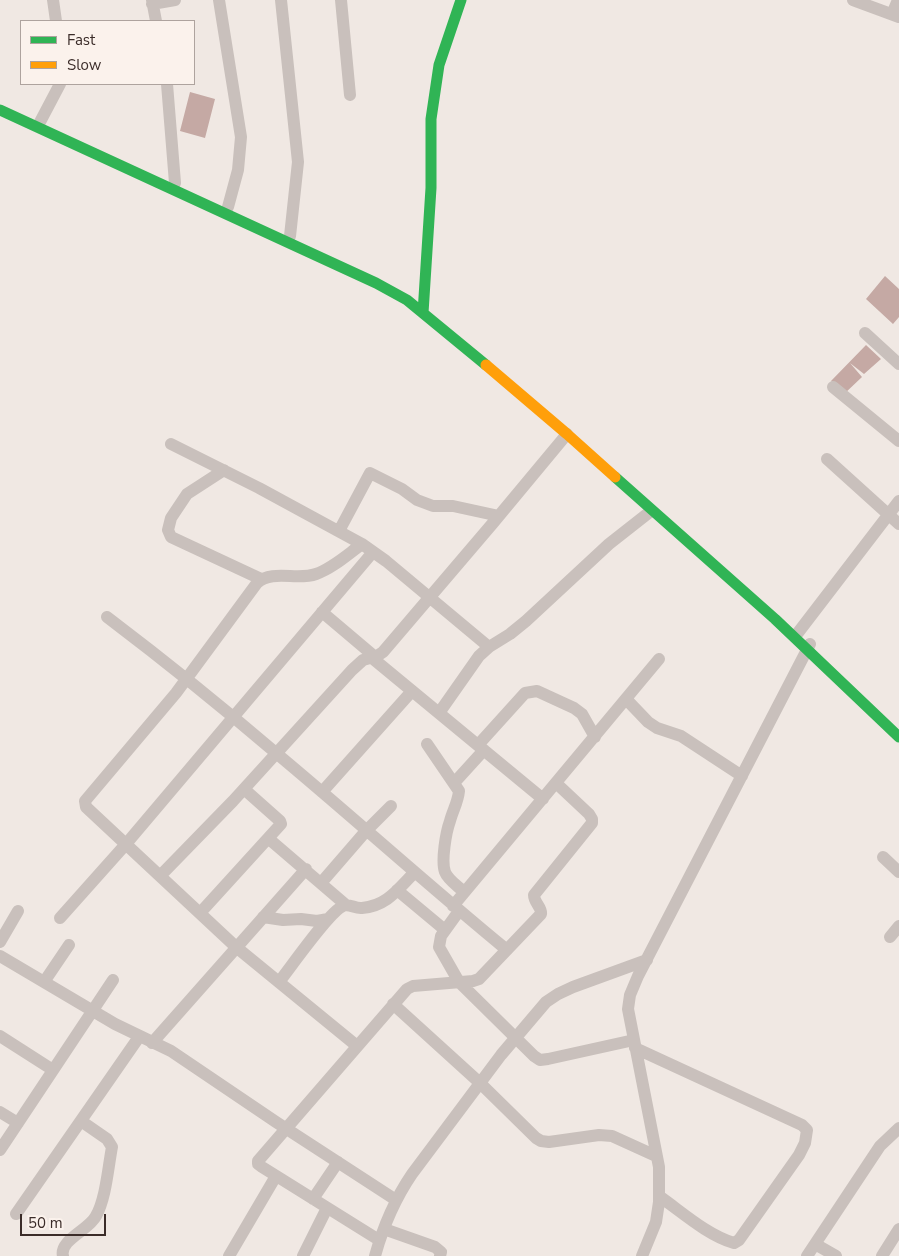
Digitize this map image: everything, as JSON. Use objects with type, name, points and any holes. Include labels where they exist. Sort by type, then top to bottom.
[{"type":"main road","points":[[423,309],[430,198],[431,119],[439,65],[461,0]]},
{"type":"main road","points":[[0,104],[396,284],[460,343],[567,434],[651,511],[899,728]]},
{"type":"main road","points":[[0,110],[376,284],[423,309],[482,347]]},
{"type":"main road","points":[[497,359],[798,634],[808,647],[899,737]]},
{"type":"street","points":[[53,0],[56,20]]},
{"type":"street","points":[[156,20],[152,2],[175,0]]},
{"type":"street","points":[[219,0],[241,138],[238,170],[228,207]]},
{"type":"street","points":[[281,0],[298,162],[290,236]]},
{"type":"street","points":[[341,0],[350,95]]},
{"type":"street","points":[[853,0],[896,15],[898,0]]},
{"type":"street","points":[[40,122],[59,85]]},
{"type":"street","points":[[167,85],[175,183]]},
{"type":"street","points":[[865,333],[899,364]]},
{"type":"street","points":[[833,387],[899,441]]},
{"type":"street","points":[[160,876],[244,789],[352,670],[363,660],[383,652],[567,434]]},
{"type":"street","points":[[170,444],[224,470],[362,544],[489,646]]},
{"type":"street","points":[[827,459],[899,524]]},
{"type":"street","points":[[224,470],[187,494],[171,518],[168,530],[171,537],[261,579]]},
{"type":"street","points":[[339,531],[370,473],[402,489],[417,500],[433,506],[453,506],[499,516]]},
{"type":"street","points":[[798,634],[899,501]]},
{"type":"street","points":[[439,713],[479,656],[489,646],[510,634],[526,621],[609,544],[651,511]]},
{"type":"street","points":[[357,1046],[236,947],[86,807],[85,802],[187,678],[261,579],[269,576],[297,577],[316,574],[362,544]]},
{"type":"street","points":[[60,918],[126,844],[373,552]]},
{"type":"street","points":[[322,612],[372,657],[542,799]]},
{"type":"street","points":[[107,618],[187,678],[277,753],[414,873],[507,950]]},
{"type":"street","points":[[647,1254],[656,1222],[659,1196],[659,1168],[628,1009],[630,996],[646,960],[808,647]]},
{"type":"street","points":[[659,659],[464,892],[439,941],[439,947],[459,982],[540,1060],[635,1044],[802,1125],[807,1130],[805,1143],[799,1155],[739,1240],[734,1243],[726,1241],[659,1196]]},
{"type":"street","points":[[322,792],[412,691]]},
{"type":"street","points":[[454,783],[525,693],[530,691],[537,691],[574,708],[582,714],[595,737]]},
{"type":"street","points":[[626,699],[648,722],[657,728],[681,736],[742,776]]},
{"type":"street","points":[[427,744],[459,791],[448,830],[444,859],[445,872],[464,892]]},
{"type":"street","points":[[440,1256],[441,1252],[435,1247],[382,1235],[327,1208],[262,1167],[258,1164],[258,1161],[407,989],[413,986],[479,979],[541,914],[542,910],[534,896],[592,823],[592,818],[589,814],[556,783]]},
{"type":"street","points":[[200,913],[280,827],[280,822],[244,789]]},
{"type":"street","points":[[320,882],[391,806]]},
{"type":"street","points":[[269,839],[346,905],[362,908],[382,903],[414,873]]},
{"type":"street","points":[[883,857],[899,872]]},
{"type":"street","points":[[152,1043],[306,869]]},
{"type":"street","points":[[397,890],[445,930]]},
{"type":"street","points":[[279,982],[328,919],[346,905]]},
{"type":"street","points":[[0,942],[18,911]]},
{"type":"street","points":[[263,916],[283,920],[301,919],[317,921],[328,919]]},
{"type":"street","points":[[890,937],[899,926]]},
{"type":"street","points":[[44,982],[69,945]]},
{"type":"street","points":[[0,956],[92,1011],[171,1052],[396,1200]]},
{"type":"street","points":[[375,1256],[396,1200],[412,1174],[480,1082],[546,1002],[558,994],[646,960]]},
{"type":"street","points":[[0,1150],[113,980]]},
{"type":"street","points":[[393,1004],[480,1082],[541,1141],[549,1142],[599,1134],[612,1136],[656,1156]]},
{"type":"street","points":[[0,1036],[53,1070]]},
{"type":"street","points":[[16,1214],[139,1037]]},
{"type":"street","points":[[0,1112],[18,1123]]},
{"type":"street","points":[[63,1256],[65,1244],[85,1229],[96,1216],[102,1200],[112,1147],[107,1139],[81,1121]]},
{"type":"street","points":[[807,1256],[880,1146],[899,1128]]},
{"type":"street","points":[[313,1200],[338,1162]]},
{"type":"street","points":[[229,1256],[276,1176]]},
{"type":"street","points":[[303,1256],[327,1208]]},
{"type":"street","points":[[882,1256],[899,1229]]},
{"type":"street","points":[[815,1244],[836,1256]]},
{"type":"building","points":[[190,92],[215,99],[205,138],[180,131]]},
{"type":"building","points":[[885,276],[899,289],[899,317],[893,324],[866,299]]},
{"type":"building","points":[[866,345],[881,359],[864,374],[850,363],[862,377],[843,395],[831,381]]},
{"type":"traffic: fast","points":[[423,313],[431,188],[431,119],[439,65],[461,0]]},
{"type":"traffic: fast","points":[[0,110],[376,283],[407,300],[486,365]]},
{"type":"traffic: fast","points":[[615,477],[775,619],[899,737]]},
{"type":"traffic: slow","points":[[486,365],[615,477]]}]
